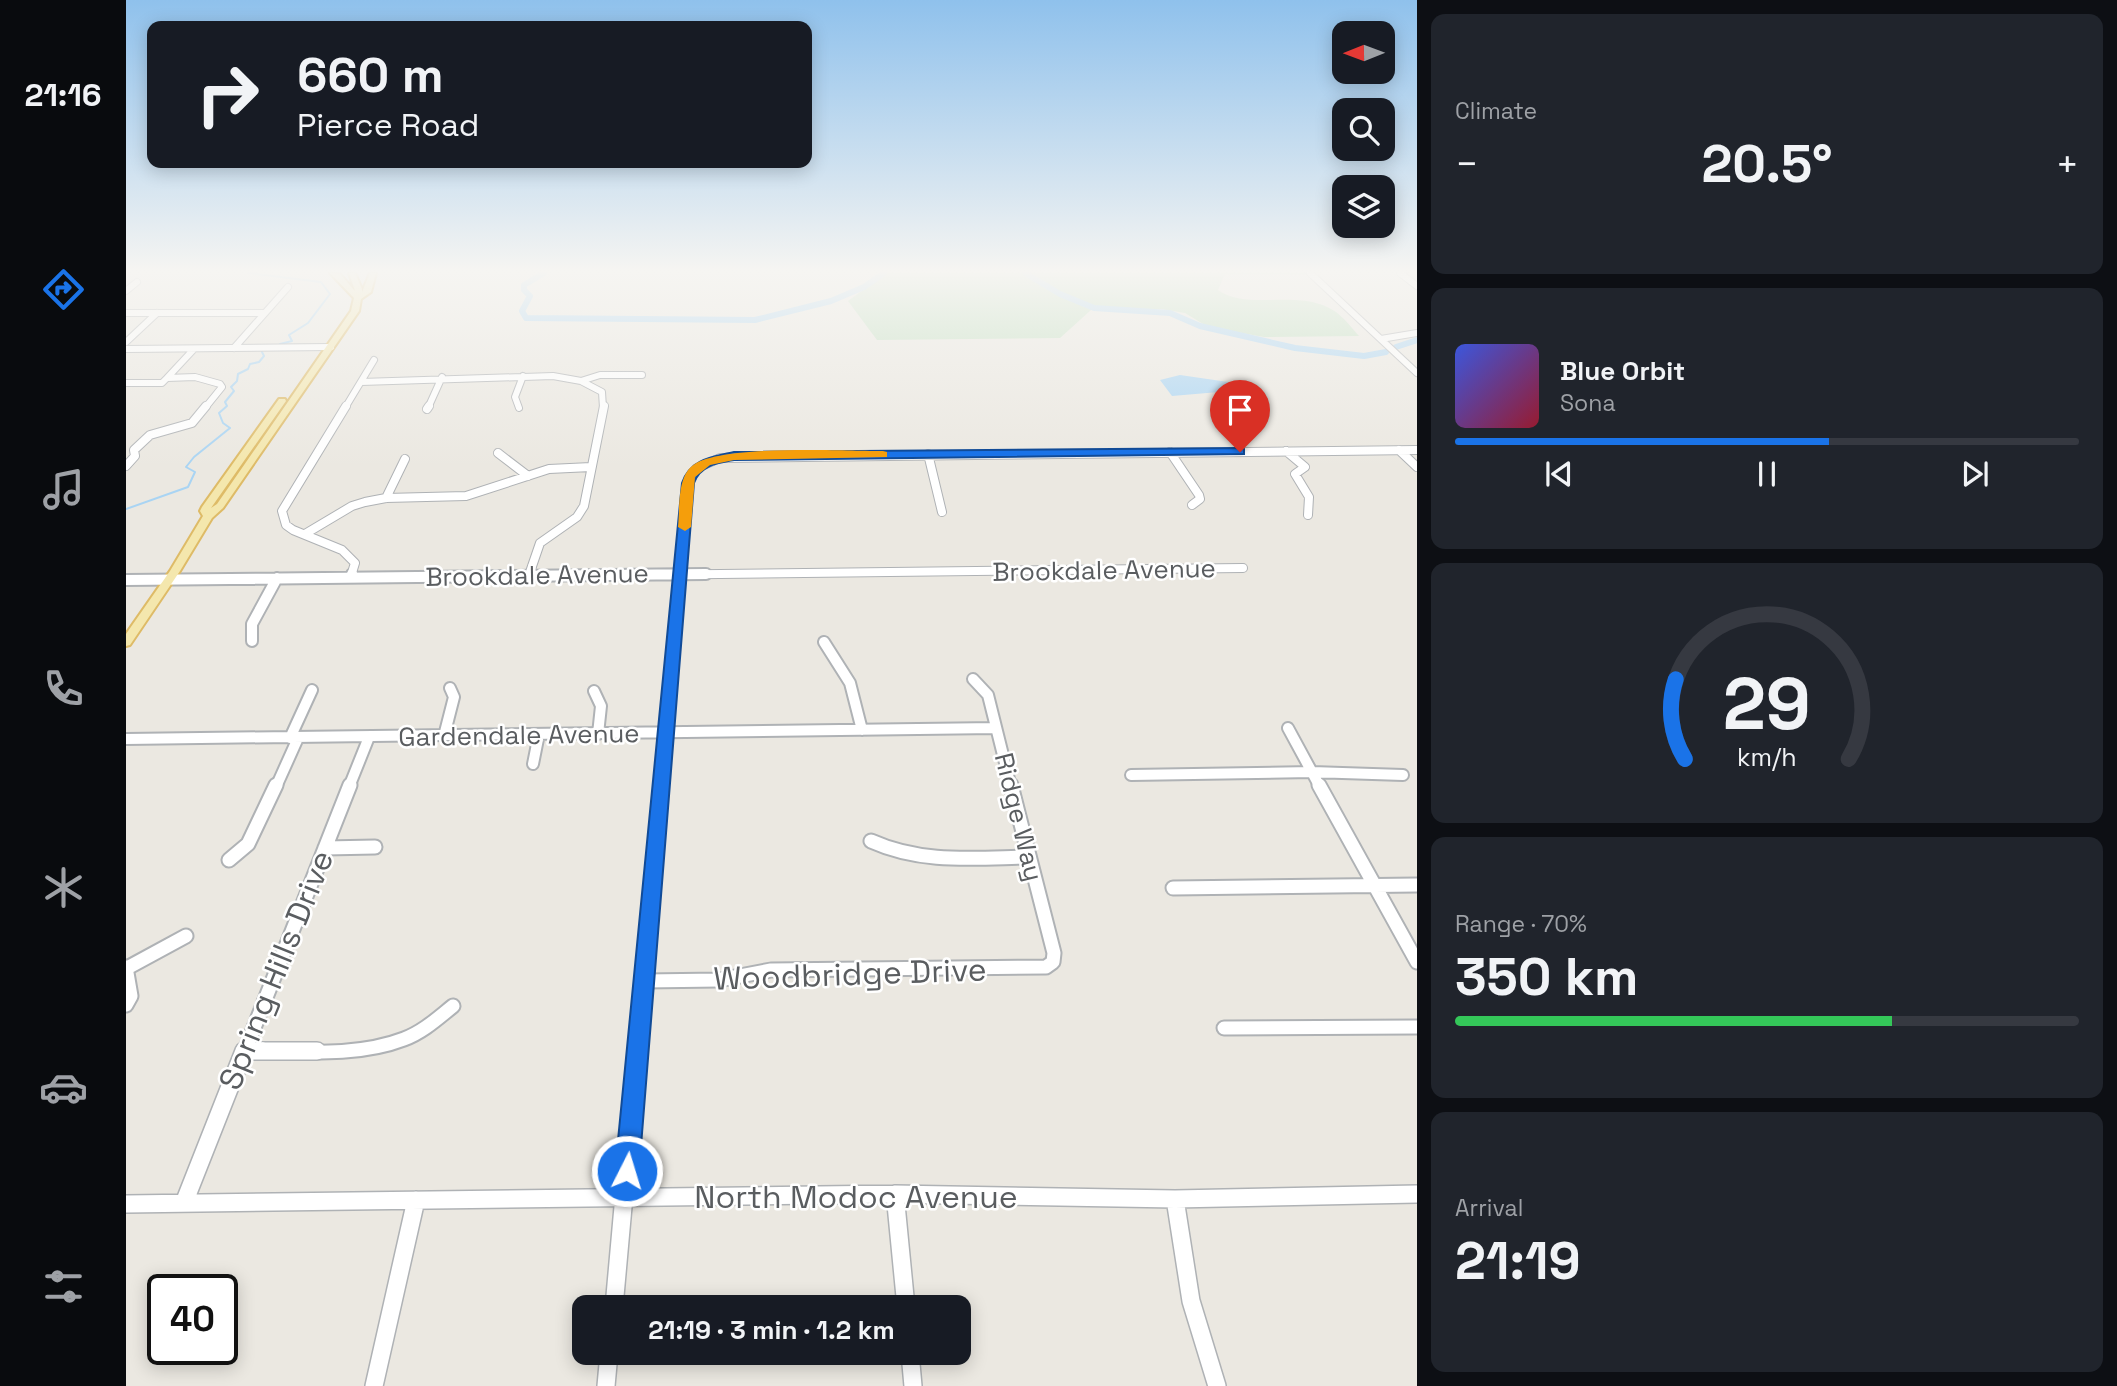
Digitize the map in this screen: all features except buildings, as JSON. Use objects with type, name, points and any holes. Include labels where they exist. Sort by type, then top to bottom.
[{"type":"main road","points":[[126,642],[170,579],[208,516],[220,506],[331,338]]},
{"type":"street","points":[[234,348],[243,338]]},
{"type":"street","points":[[1381,339],[1388,338]]},
{"type":"street","points":[[1381,339],[1417,373]]},
{"type":"street","points":[[126,349],[326,347]]},
{"type":"street","points":[[126,383],[162,383],[171,378],[198,349]]},
{"type":"street","points":[[351,577],[355,563],[347,552],[305,534],[286,524],[282,518],[284,504],[374,360]]},
{"type":"street","points":[[581,381],[600,375],[642,375]]},
{"type":"street","points":[[519,408],[515,397],[523,376]]},
{"type":"street","points":[[360,382],[442,377],[553,376],[581,381],[598,388],[605,397],[581,511],[540,543],[529,575]]},
{"type":"street","points":[[126,467],[135,456],[130,450],[150,435],[192,423],[222,387],[220,384],[195,377],[171,378]]},
{"type":"street","points":[[427,409],[442,377]]},
{"type":"street","points":[[1402,450],[1416,466]]},
{"type":"street","points":[[615,1295],[689,477],[695,469],[706,462],[734,456],[1417,450]]},
{"type":"street","points":[[1286,451],[1305,467],[1296,474],[1308,498],[1308,515]]},
{"type":"street","points":[[1170,452],[1186,479],[1199,491],[1200,499],[1192,505]]},
{"type":"street","points":[[498,453],[528,476]]},
{"type":"street","points":[[928,454],[942,512]]},
{"type":"street","points":[[386,498],[405,459]]},
{"type":"street","points":[[305,534],[352,506],[386,498],[466,496],[559,468],[592,467]]},
{"type":"street","name":"Brookdale Avenue","points":[[126,580],[1242,568]]},
{"type":"street","points":[[252,641],[252,624],[277,578]]},
{"type":"street","points":[[824,642],[849,676],[859,705],[862,730]]},
{"type":"street","name":"Ridge Way","points":[[973,678],[988,695],[1054,953],[1053,962]]},
{"type":"street","points":[[444,736],[454,697],[450,688]]},
{"type":"street","points":[[229,860],[248,844],[255,832],[312,690]]},
{"type":"street","points":[[594,691],[603,705],[598,733]]},
{"type":"street","name":"Gardendale Avenue","points":[[126,739],[996,728]]},
{"type":"street","points":[[1288,728],[1417,962]]},
{"type":"street","points":[[533,764],[539,734]]},
{"type":"street","name":"Spring Hills Drive","points":[[184,1203],[369,737]]},
{"type":"street","points":[[1131,775],[1312,772],[1403,775]]},
{"type":"street","points":[[871,841],[888,850],[909,856],[1028,857]]},
{"type":"street","points":[[325,848],[375,847]]},
{"type":"street","points":[[1173,888],[1417,885]]},
{"type":"street","points":[[126,1005],[131,996],[127,967],[186,936]]},
{"type":"street","name":"Woodbridge Drive","points":[[645,981],[719,980],[771,970],[1046,967],[1053,962]]},
{"type":"street","points":[[244,1051],[385,1044],[404,1039],[419,1031],[453,1006]]},
{"type":"street","points":[[1224,1028],[1417,1027]]},
{"type":"street","points":[[895,1194],[904,1295]]},
{"type":"street","name":"North Modoc Avenue","points":[[126,1204],[895,1194],[1175,1199],[1417,1194]]},
{"type":"street","points":[[1175,1199],[1191,1301],[1217,1386]]},
{"type":"street","points":[[374,1386],[416,1200]]},
{"type":"street","points":[[606,1386],[608,1365]]},
{"type":"street","points":[[911,1365],[912,1386]]},
{"type":"green space","points":[[875,338],[1060,338],[1060,338],[877,340]]},
{"type":"water","points":[[1180,375],[1235,383],[1242,390],[1172,396],[1160,380]]},
{"type":"waterway","points":[[280,344],[292,341],[290,338]]},
{"type":"waterway","points":[[1250,338],[1295,348],[1364,356],[1386,352]]},
{"type":"waterway","points":[[1396,347],[1417,340]]},
{"type":"waterway","points":[[126,509],[188,487],[195,472],[186,467],[194,457],[230,428],[223,423],[219,413],[227,406],[225,402],[234,391],[231,387],[237,381],[238,374],[248,369],[250,364],[259,362],[264,356],[262,352]]},
{"type":"slow traffic","points":[[685,527],[689,477],[700,465],[714,459],[734,456],[883,455]]},
{"type":"route","points":[[627,1171],[688,483],[692,472],[706,462],[734,456],[1240,452]]}]
